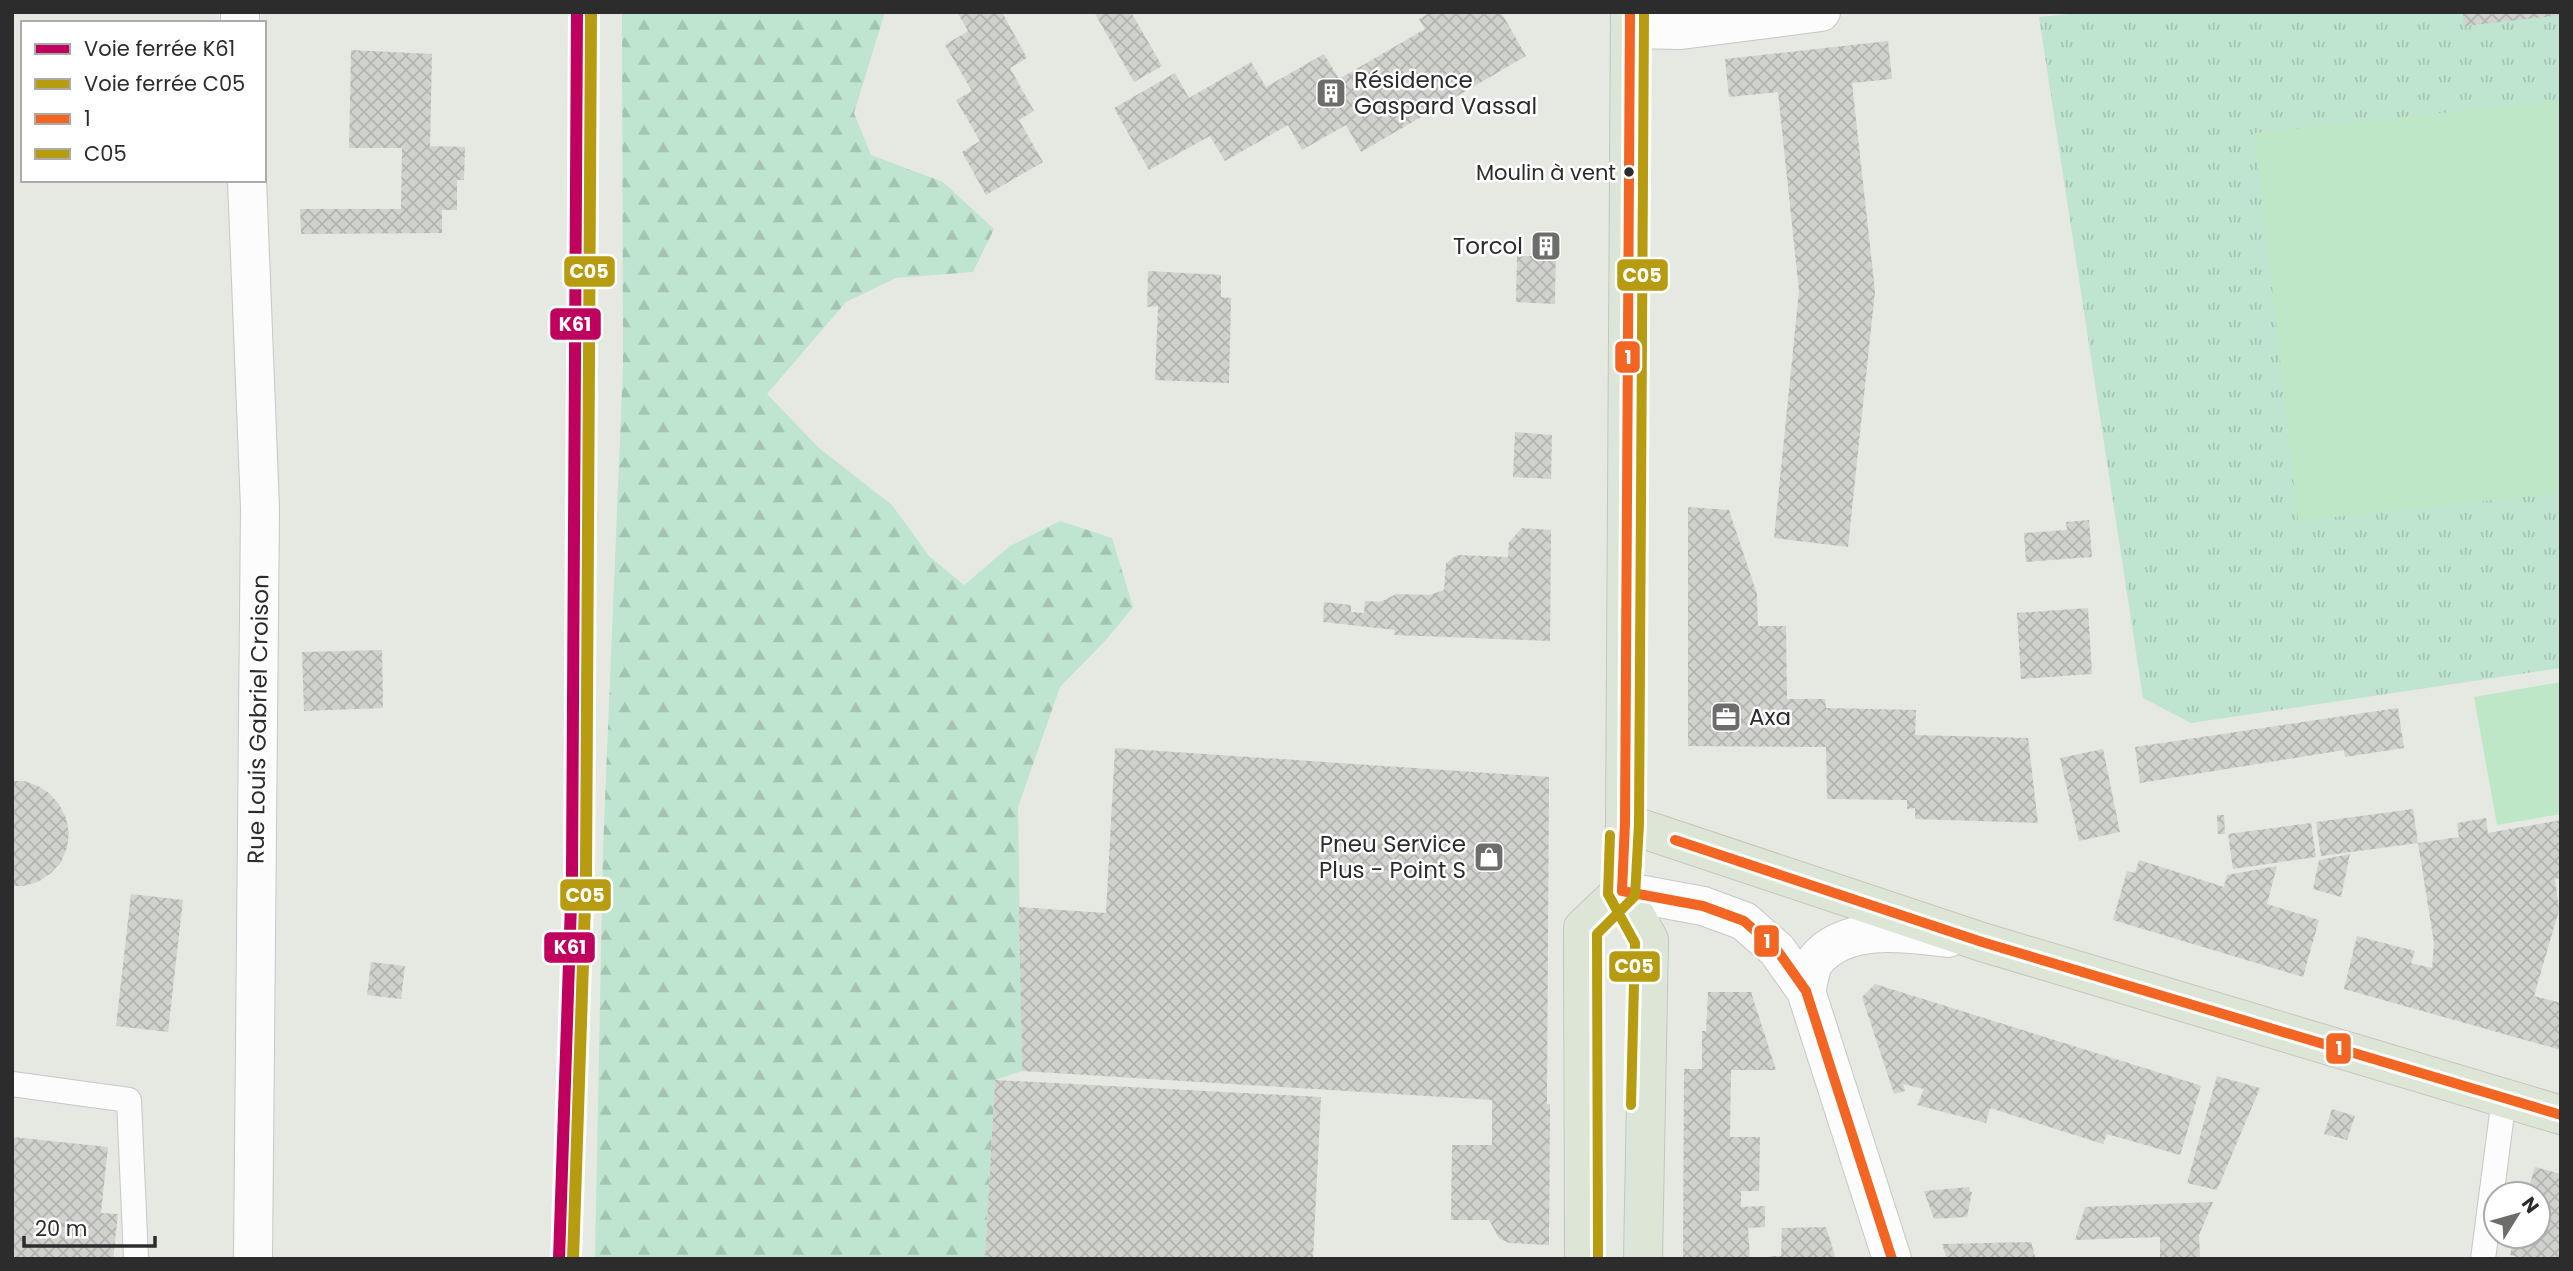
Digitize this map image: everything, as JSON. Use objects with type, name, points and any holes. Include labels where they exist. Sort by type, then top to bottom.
[{"type":"main road","points":[[1630,21],[1625,824],[1622,891],[1649,940],[1643,1259]]},
{"type":"main road","points":[[1625,824],[1982,942],[2561,1115]]},
{"type":"main road","points":[[1584,1259],[1583,928],[1622,891]]},
{"type":"street","points":[[1630,21],[1681,30],[1821,12]]},
{"type":"street","name":"Rue Louis Gabriel Croison","points":[[247,182],[260,508],[253,1259]]},
{"type":"street","points":[[1622,891],[1703,906],[1744,921],[1777,950],[1806,991],[1892,1259]]},
{"type":"street","points":[[1806,991],[1815,961],[1839,942],[1865,935],[1904,933],[1982,942]]},
{"type":"lane","points":[[12,1084],[129,1100],[136,1259]]},
{"type":"lane","points":[[2483,1259],[2504,1098]]},
{"type":"green space","points":[[622,12],[885,12],[854,113],[871,155],[943,182],[994,229],[973,272],[896,278],[846,302],[767,394],[819,448],[892,505],[929,556],[964,585],[1010,546],[1060,521],[1112,538],[1133,607],[1105,641],[1060,687],[1018,807],[1022,1071],[995,1080],[985,1259],[595,1259],[603,849],[623,367]]},
{"type":"green space","points":[[2090,12],[2561,12],[2561,668],[2191,723],[2143,698],[2039,17]]},
{"type":"green space","points":[[2561,100],[2561,493],[2298,521],[2255,133]]},
{"type":"green space","points":[[2561,682],[2561,814],[2497,825],[2474,697]]},
{"type":"building","points":[[957,12],[1002,12],[1027,58],[1010,68],[1034,111],[1019,120],[1043,162],[986,195],[962,152],[980,141],[956,100],[972,91],[945,45],[968,31]]},
{"type":"building","points":[[1094,12],[1131,12],[1162,66],[1134,82]]},
{"type":"building","name":"Résidence Gaspard Vassal","points":[[1431,12],[1501,12],[1526,56],[1361,152],[1346,125],[1302,150],[1288,125],[1225,161],[1210,136],[1149,170],[1114,108],[1175,73],[1189,98],[1251,62],[1266,87],[1324,54],[1339,79],[1425,29],[1419,19]]},
{"type":"building","points":[[2463,12],[2561,12],[2561,15],[2464,26]]},
{"type":"building","points":[[1888,41],[1892,79],[1852,83],[1875,291],[1848,547],[1774,538],[1799,291],[1778,92],[1729,97],[1725,59]]},
{"type":"building","points":[[351,50],[432,54],[430,146],[465,147],[464,180],[457,180],[457,210],[442,210],[442,233],[301,234],[300,209],[401,209],[402,148],[349,148]]},
{"type":"building","points":[[1535,234],[1556,235],[1555,304],[1516,302],[1517,256],[1535,256]]},
{"type":"building","points":[[1148,271],[1221,275],[1221,297],[1231,298],[1229,383],[1155,380],[1158,306],[1147,307]]},
{"type":"building","points":[[1515,432],[1552,435],[1551,479],[1513,477]]},
{"type":"building","points":[[1688,507],[1729,510],[1757,594],[1758,626],[1786,626],[1787,699],[1825,699],[1826,708],[1916,710],[1915,735],[2028,738],[2038,823],[1915,819],[1915,808],[1907,809],[1907,800],[1827,799],[1826,747],[1688,746]]},
{"type":"building","points":[[2089,520],[2092,557],[2026,562],[2024,533],[2067,530],[2066,522]]},
{"type":"building","points":[[1522,528],[1551,530],[1550,641],[1394,635],[1395,630],[1323,622],[1324,602],[1351,605],[1351,612],[1364,613],[1365,601],[1381,602],[1396,594],[1430,595],[1444,590],[1446,563],[1457,555],[1508,557],[1509,542]]},
{"type":"building","points":[[2088,608],[2092,674],[2021,679],[2017,613]]},
{"type":"building","points":[[382,650],[383,708],[304,711],[302,652]]},
{"type":"building","points":[[2398,708],[2404,748],[2345,757],[2344,750],[2140,783],[2135,747]]},
{"type":"building","points":[[1115,748],[1549,777],[1549,1245],[1509,1243],[1499,1238],[1489,1220],[1451,1220],[1452,1145],[1492,1145],[1492,1100],[1022,1071],[1019,907],[1106,913]]},
{"type":"building","points":[[2103,749],[2120,832],[2079,841],[2060,758]]},
{"type":"building","points":[[12,781],[24,781],[49,793],[66,818],[69,833],[61,862],[38,882],[23,886],[12,886]]},
{"type":"building","points":[[2413,809],[2418,843],[2321,856],[2316,822]]},
{"type":"building","points":[[2217,815],[2224,815],[2225,834],[2218,834]]},
{"type":"building","points":[[2486,818],[2488,833],[2561,820],[2561,878],[2555,879],[2559,910],[2534,996],[2561,1003],[2561,1050],[2344,989],[2357,936],[2415,951],[2411,963],[2432,968],[2434,943],[2418,843],[2459,837],[2457,823]]},
{"type":"building","points":[[2311,823],[2316,857],[2233,869],[2228,834]]},
{"type":"building","points":[[2350,854],[2341,897],[2313,889],[2319,860]]},
{"type":"building","points":[[2139,860],[2224,887],[2227,875],[2277,866],[2267,904],[2319,920],[2303,977],[2113,920],[2127,871],[2135,873]]},
{"type":"building","points":[[131,894],[183,900],[168,1032],[116,1026]]},
{"type":"building","points":[[371,962],[405,966],[401,999],[367,995]]},
{"type":"building","points":[[1875,984],[2201,1086],[2180,1155],[2107,1134],[2103,1144],[1990,1108],[1986,1123],[1917,1105],[1924,1089],[1903,1084],[1905,1091],[1894,1094],[1862,997]]},
{"type":"building","points":[[1708,992],[1751,992],[1776,1070],[1731,1070],[1730,1137],[1760,1137],[1759,1191],[1741,1191],[1741,1207],[1765,1206],[1765,1227],[1748,1228],[1750,1258],[1683,1259],[1684,1069],[1702,1069],[1702,1031],[1706,1031]]},
{"type":"building","points":[[2217,1076],[2260,1088],[2217,1190],[2187,1183]]},
{"type":"building","points":[[995,1080],[1321,1097],[1313,1259],[985,1259]]},
{"type":"building","points":[[2332,1109],[2355,1116],[2347,1140],[2324,1134]]},
{"type":"building","points":[[12,1137],[108,1147],[101,1213],[118,1214],[113,1259],[12,1259]]},
{"type":"building","points":[[2535,1167],[2561,1174],[2561,1259],[2524,1259],[2510,1255],[2511,1250],[2552,1250],[2552,1180],[2531,1180]]},
{"type":"building","points":[[1970,1187],[1969,1191],[1972,1192],[1967,1217],[1934,1219],[1924,1191]]},
{"type":"building","points":[[2213,1202],[2199,1235],[2200,1259],[2160,1259],[2160,1237],[2075,1240],[2085,1207]]},
{"type":"building","points":[[1826,1227],[1836,1259],[1770,1259],[1770,1256],[1781,1256],[1782,1228]]},
{"type":"building","points":[[2031,1242],[2036,1259],[1947,1259],[1942,1244]]},
{"type":"rail line","name":"K61","points":[[559,1259],[572,874],[577,12]]},
{"type":"rail line","name":"C05","points":[[573,1259],[586,874],[591,12]]},
{"type":"transit line","name":"1","points":[[1630,12],[1625,823],[1622,891],[1703,906],[1744,921],[1777,950],[1806,991],[1892,1259]]},
{"type":"transit line","name":"C05","points":[[1598,1259],[1597,934],[1635,896],[1639,824],[1644,12]]},
{"type":"transit line","name":"C05","points":[[1610,835],[1608,894],[1635,943],[1631,1105]]},
{"type":"transit line","name":"1","points":[[1675,840],[1982,942],[2561,1115]]},
{"type":"place","name":"Résidence Gaspard Vassal","points":[[1331,93]]},
{"type":"place","name":"Moulin à vent","points":[[1629,172]]},
{"type":"place","name":"Torcol","points":[[1546,246]]},
{"type":"place","name":"Axa","points":[[1726,717]]},
{"type":"place","name":"Pneu Service Plus - Point S","points":[[1489,857]]}]
